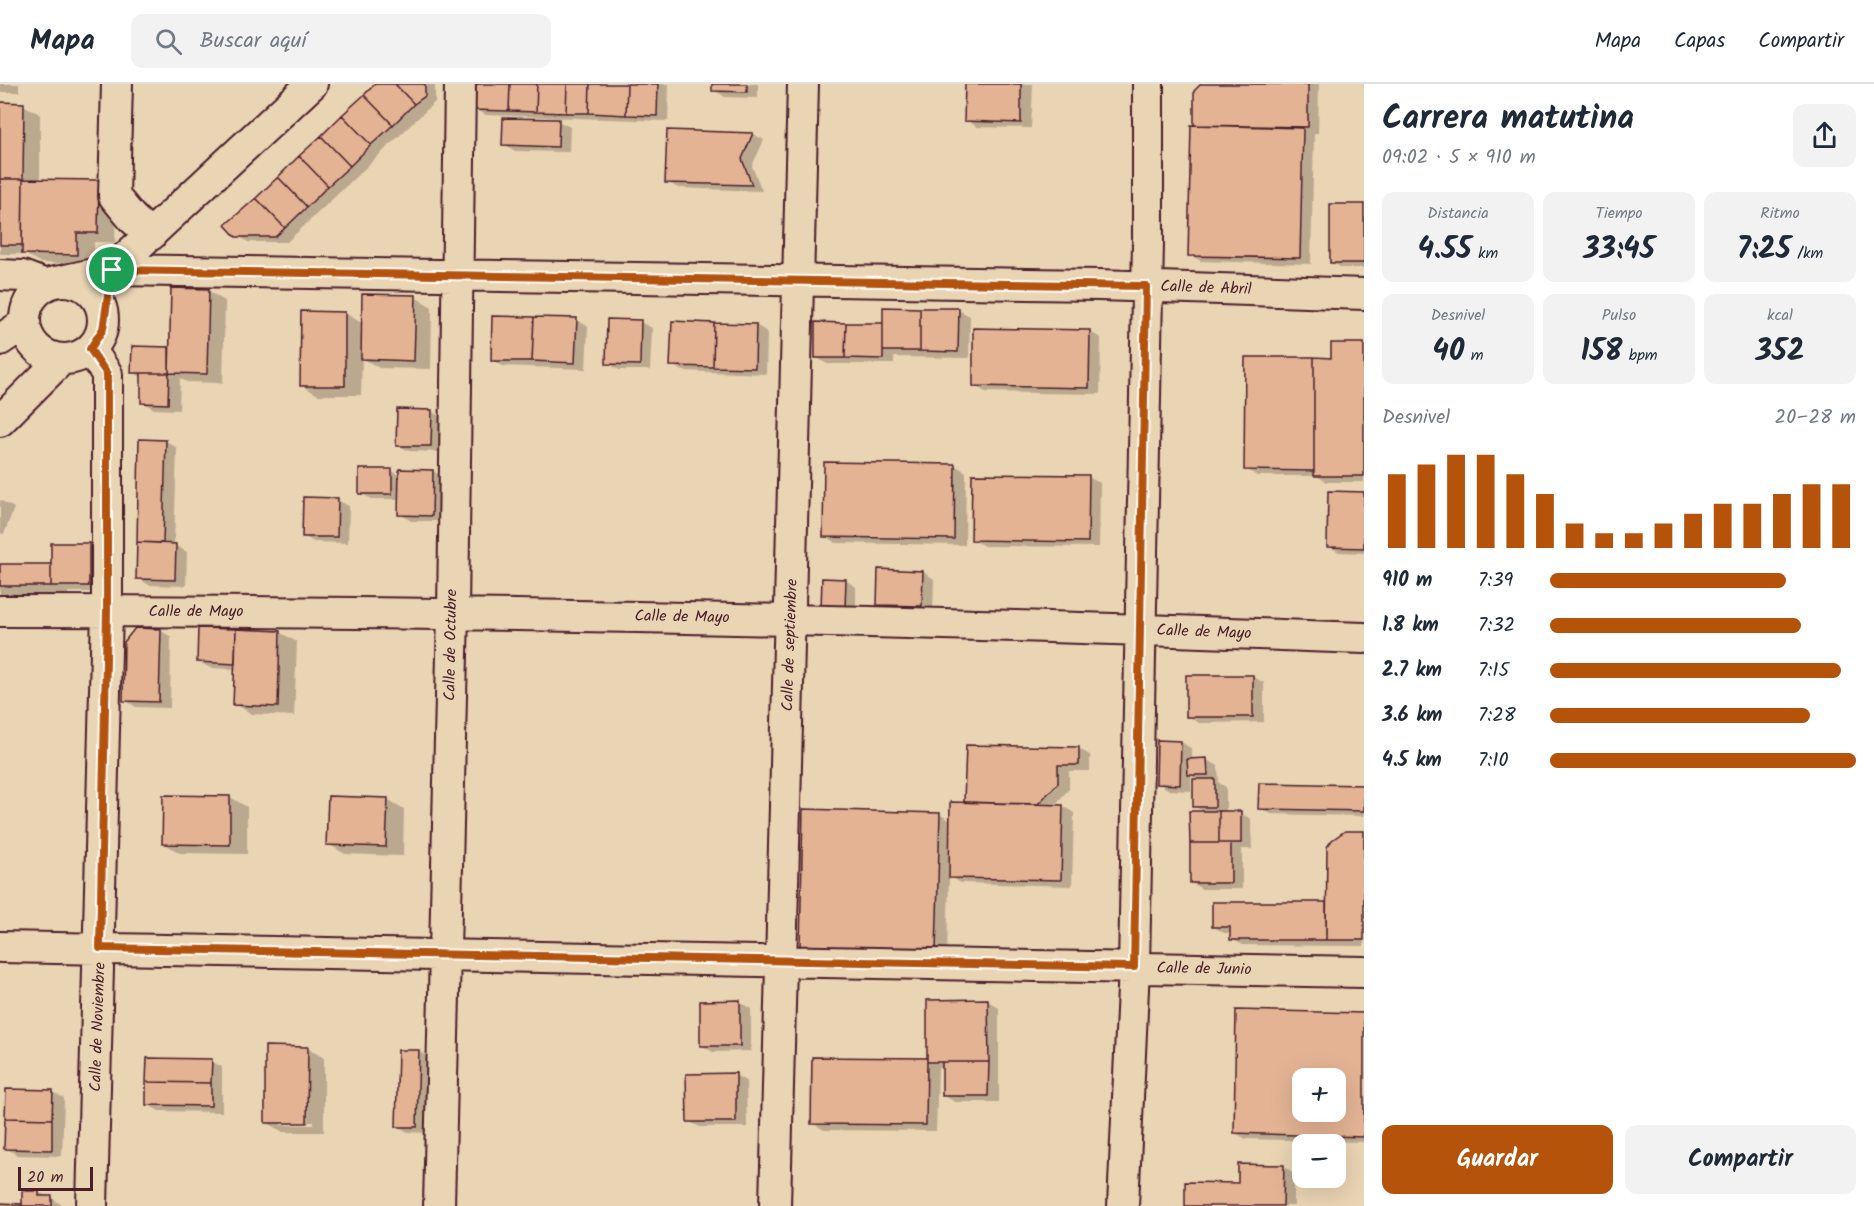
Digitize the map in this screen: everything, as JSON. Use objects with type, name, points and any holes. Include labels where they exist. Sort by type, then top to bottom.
[{"type":"street","points":[[117,84],[114,196],[132,218],[151,235]]},
{"type":"street","points":[[54,283],[30,300],[25,323],[28,336],[37,348],[48,356],[62,359],[77,357],[90,349],[103,329],[112,270],[312,84]]},
{"type":"street","name":"Calle de Octubre","points":[[439,1206],[443,955],[453,612],[460,84]]},
{"type":"street","name":"Calle de septiembre","points":[[775,1206],[792,620],[803,84]]},
{"type":"street","points":[[1123,1206],[1134,967],[1148,84]]},
{"type":"street","name":"Calle de Abril","points":[[54,283],[112,270],[456,278],[799,280],[1146,286],[1364,294]]},
{"type":"street","points":[[0,275],[22,276],[54,283],[77,283],[90,290],[99,303],[104,317]]},
{"type":"street","points":[[0,340],[25,323]]},
{"type":"street","name":"Calle de Noviembre","points":[[90,349],[107,374],[107,611],[92,1206]]},
{"type":"street","points":[[0,421],[62,359]]},
{"type":"street","name":"Calle de Mayo","points":[[0,611],[453,612],[1139,629],[1364,638]]},
{"type":"street","name":"Calle de Junio","points":[[0,947],[782,959],[1364,972]]},
{"type":"building","points":[[375,84],[395,84],[414,104],[393,125],[364,95]]},
{"type":"building","points":[[395,84],[425,84],[425,96],[414,104]]},
{"type":"building","points":[[473,84],[510,84],[509,111],[473,110]]},
{"type":"building","points":[[510,84],[537,84],[536,112],[509,111]]},
{"type":"building","points":[[537,84],[567,84],[566,113],[536,112]]},
{"type":"building","points":[[567,84],[590,84],[589,113],[566,113]]},
{"type":"building","points":[[590,84],[627,84],[626,115],[589,113]]},
{"type":"building","points":[[627,84],[658,84],[657,116],[626,115]]},
{"type":"building","points":[[712,84],[747,84],[747,92],[712,91]]},
{"type":"building","points":[[965,84],[1021,84],[1021,123],[964,121]]},
{"type":"building","points":[[1201,84],[1308,84],[1308,127],[1194,125],[1194,91]]},
{"type":"building","points":[[364,95],[393,125],[371,145],[342,115]]},
{"type":"building","points":[[0,102],[24,103],[23,179],[0,179]]},
{"type":"building","points":[[342,115],[371,145],[350,166],[321,136]]},
{"type":"building","points":[[503,118],[559,119],[558,147],[502,145]]},
{"type":"building","points":[[1191,125],[1303,128],[1300,258],[1188,256]]},
{"type":"building","points":[[667,130],[753,133],[742,159],[752,185],[665,183]]},
{"type":"building","points":[[321,136],[350,166],[328,186],[299,156]]},
{"type":"building","points":[[299,156],[328,186],[307,207],[278,177]]},
{"type":"building","points":[[278,177],[307,207],[285,228],[256,198]]},
{"type":"building","points":[[0,179],[23,179],[22,245],[0,245]]},
{"type":"building","points":[[23,179],[99,180],[98,233],[77,233],[77,255],[22,254]]},
{"type":"building","points":[[256,198],[285,228],[275,237],[236,237],[225,225]]},
{"type":"building","points":[[1330,204],[1364,204],[1364,263],[1330,263]]},
{"type":"building","points":[[171,288],[209,289],[207,374],[169,373]]},
{"type":"building","points":[[362,294],[416,295],[414,361],[361,359]]},
{"type":"building","points":[[883,307],[920,308],[920,351],[883,351]]},
{"type":"building","points":[[920,308],[959,308],[958,352],[920,351]]},
{"type":"building","points":[[301,311],[345,312],[345,386],[300,386]]},
{"type":"building","points":[[492,316],[534,317],[532,361],[491,361]]},
{"type":"building","points":[[534,317],[577,318],[575,363],[532,361]]},
{"type":"building","points":[[607,319],[641,320],[640,365],[606,364]]},
{"type":"building","points":[[672,321],[714,323],[713,367],[670,366]]},
{"type":"building","points":[[815,322],[846,323],[845,358],[815,358]]},
{"type":"building","points":[[714,323],[756,324],[755,368],[713,367]]},
{"type":"building","points":[[846,323],[883,323],[883,359],[845,358]]},
{"type":"building","points":[[973,328],[1090,330],[1089,388],[973,386]]},
{"type":"building","points":[[1331,343],[1364,343],[1364,476],[1314,476],[1314,357],[1331,358]]},
{"type":"building","points":[[132,346],[169,347],[169,373],[131,373]]},
{"type":"building","points":[[1245,357],[1314,357],[1314,471],[1244,470]]},
{"type":"building","points":[[141,373],[169,373],[168,404],[141,403]]},
{"type":"building","points":[[397,409],[432,410],[431,446],[396,446]]},
{"type":"building","points":[[139,439],[166,440],[163,543],[137,542]]},
{"type":"building","points":[[824,462],[955,464],[954,539],[823,537]]},
{"type":"building","points":[[359,469],[392,469],[392,494],[359,494]]},
{"type":"building","points":[[399,469],[433,470],[432,516],[398,515]]},
{"type":"building","points":[[972,474],[1089,475],[1088,542],[971,540]]},
{"type":"building","points":[[1328,491],[1364,492],[1364,548],[1327,547]]},
{"type":"building","points":[[303,497],[338,498],[337,537],[302,537]]},
{"type":"building","points":[[137,542],[176,544],[175,580],[136,579]]},
{"type":"building","points":[[51,543],[89,543],[89,586],[51,586]]},
{"type":"building","points":[[0,564],[51,564],[51,586],[0,586]]},
{"type":"building","points":[[878,569],[923,571],[922,606],[877,605]]},
{"type":"building","points":[[822,578],[846,579],[845,609],[821,609]]},
{"type":"building","points":[[135,628],[161,629],[159,702],[123,701],[124,642]]},
{"type":"building","points":[[198,628],[236,629],[235,664],[197,662]]},
{"type":"building","points":[[236,629],[280,631],[278,707],[233,705]]},
{"type":"building","points":[[1186,675],[1253,675],[1253,717],[1186,717]]},
{"type":"building","points":[[1157,740],[1181,741],[1180,785],[1156,784]]},
{"type":"building","points":[[966,745],[1079,747],[1079,765],[1058,765],[1058,783],[1038,804],[964,802]]},
{"type":"building","points":[[1207,758],[1208,775],[1188,775],[1187,759]]},
{"type":"building","points":[[1193,779],[1215,779],[1215,807],[1193,807]]},
{"type":"building","points":[[1259,783],[1364,785],[1364,811],[1258,809]]},
{"type":"building","points":[[163,795],[230,796],[230,845],[162,844]]},
{"type":"building","points":[[328,796],[388,798],[386,847],[326,845]]},
{"type":"building","points":[[950,802],[1063,805],[1061,880],[949,878]]},
{"type":"building","points":[[803,809],[940,813],[936,951],[800,947]]},
{"type":"building","points":[[1189,811],[1219,811],[1219,843],[1190,843]]},
{"type":"building","points":[[1219,811],[1241,811],[1241,843],[1219,843]]},
{"type":"building","points":[[1345,831],[1364,831],[1364,940],[1326,940],[1327,847],[1332,840]]},
{"type":"building","points":[[1190,843],[1231,843],[1231,883],[1190,883]]},
{"type":"building","points":[[1212,902],[1326,902],[1326,940],[1230,940],[1230,927],[1212,927]]},
{"type":"building","points":[[988,999],[989,1062],[927,1062],[927,1000]]},
{"type":"building","points":[[740,1000],[740,1046],[700,1046],[700,1001]]},
{"type":"building","points":[[1236,1010],[1364,1013],[1364,1137],[1346,1136],[1346,1134],[1234,1133]]},
{"type":"building","points":[[265,1046],[308,1047],[307,1123],[265,1123]]},
{"type":"building","points":[[398,1050],[419,1050],[417,1127],[396,1127]]},
{"type":"building","points":[[812,1057],[927,1058],[926,1125],[811,1124]]},
{"type":"building","points":[[147,1058],[212,1059],[211,1083],[146,1082]]},
{"type":"building","points":[[942,1062],[989,1062],[988,1096],[942,1096]]},
{"type":"building","points":[[736,1073],[736,1122],[687,1122],[686,1074]]},
{"type":"building","points":[[146,1082],[211,1083],[211,1106],[146,1105]]},
{"type":"building","points":[[6,1089],[53,1090],[52,1119],[5,1118]]},
{"type":"building","points":[[5,1118],[52,1119],[52,1150],[4,1149]]},
{"type":"building","points":[[1238,1164],[1284,1165],[1283,1206],[1185,1206],[1185,1182],[1238,1183]]},
{"type":"building","points":[[22,1191],[39,1191],[39,1196],[52,1196],[52,1206],[22,1206]]},
{"type":"building","points":[[0,1203],[22,1204],[22,1206],[0,1206]]},
{"type":"route","points":[[112,270],[456,278],[799,280],[1146,286],[1134,967],[100,948],[107,611],[107,374],[90,349],[98,340],[103,329],[112,270]]}]
